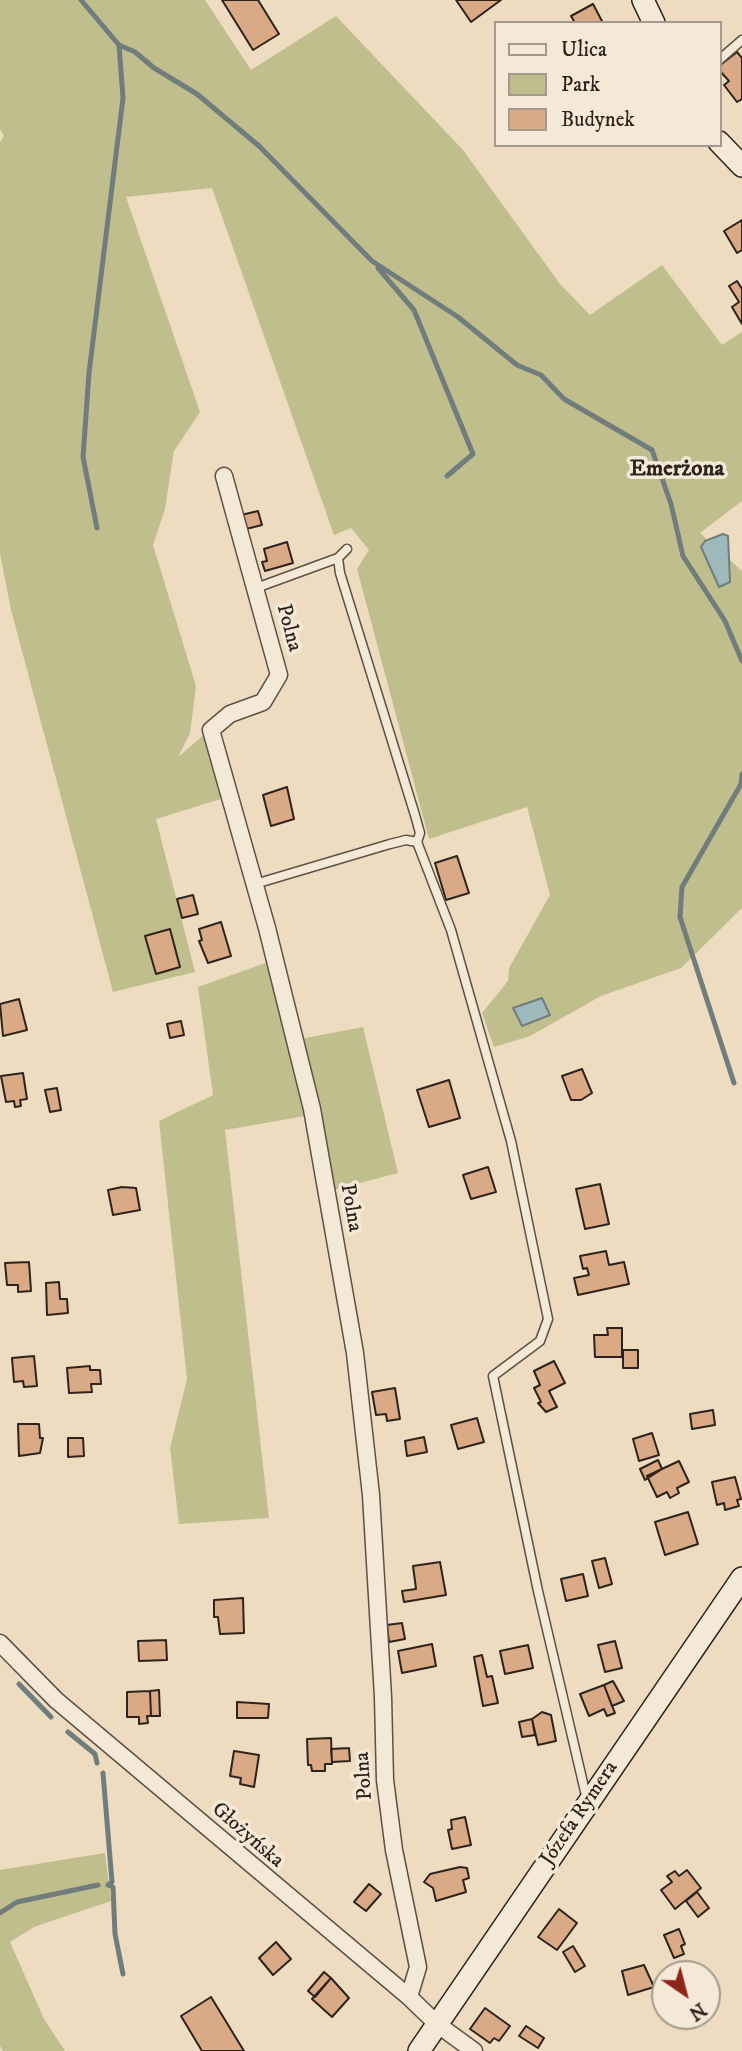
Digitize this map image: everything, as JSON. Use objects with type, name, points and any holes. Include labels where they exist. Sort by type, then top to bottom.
[{"type":"street","points":[[643,0],[653,21]]},
{"type":"street","points":[[721,144],[742,166]]},
{"type":"street","name":"Polna","points":[[224,476],[279,675],[263,702],[230,714],[211,730],[255,884],[312,1109],[355,1353],[371,1495],[385,1780],[394,1850],[418,1966],[409,1997]]},
{"type":"street","name":"Józefa Rymera","points":[[419,2051],[742,1578]]},
{"type":"street","name":"Głożyńska","points":[[0,1643],[56,1700],[409,1997],[437,2024],[474,2051]]},
{"type":"lane","points":[[721,58],[742,40]]},
{"type":"lane","points":[[256,587],[338,558],[347,550]]},
{"type":"lane","points":[[338,558],[415,815],[420,833],[417,842],[451,930],[511,1141],[548,1318],[540,1341],[493,1376],[538,1591],[587,1803]]},
{"type":"lane","points":[[255,884],[390,844],[406,840],[417,842]]},
{"type":"green space","points":[[0,0],[205,0],[251,70],[336,16],[463,150],[560,284],[590,315],[662,265],[722,345],[742,332],[742,501],[700,533],[742,571],[742,908],[681,968],[601,996],[530,1036],[494,1047],[482,1013],[508,981],[509,968],[550,895],[527,807],[429,839],[357,569],[369,550],[351,528],[334,535],[212,188],[126,197],[200,412],[174,451],[165,509],[153,545],[196,686],[190,733],[178,757],[206,733],[224,798],[156,819],[195,972],[113,992],[11,610],[0,554],[0,142],[4,136],[0,129]]},
{"type":"green space","points":[[271,961],[305,1116],[225,1130],[269,1518],[179,1524],[170,1448],[187,1379],[159,1121],[213,1095],[198,987]]},
{"type":"green space","points":[[363,1027],[398,1173],[333,1190],[300,1039]]},
{"type":"green space","points":[[105,1853],[111,1901],[34,1927],[10,1942],[44,2019],[65,2051],[3,2051],[0,2046],[0,1870]]},
{"type":"water","points":[[723,534],[728,536],[730,582],[719,587],[701,547],[705,541]]},
{"type":"water","points":[[542,998],[550,1015],[522,1026],[513,1008]]},
{"type":"building","points":[[222,0],[258,0],[279,34],[253,50]]},
{"type":"building","points":[[456,0],[501,0],[471,22]]},
{"type":"building","points":[[593,4],[602,21],[574,21],[571,16]]},
{"type":"building","points":[[737,52],[742,58],[742,99],[737,102],[724,85],[729,81],[721,72],[721,64]]},
{"type":"building","points":[[742,220],[742,250],[737,253],[724,231]]},
{"type":"building","points":[[737,281],[742,289],[742,324],[732,307],[739,302],[729,286]]},
{"type":"building","points":[[258,511],[262,525],[246,529],[241,515]]},
{"type":"building","points":[[287,542],[293,563],[265,571],[262,562],[267,561],[264,549]]},
{"type":"building","points":[[287,787],[294,819],[271,826],[263,795]]},
{"type":"building","points":[[457,856],[469,893],[446,900],[435,863]]},
{"type":"building","points":[[193,895],[198,914],[182,918],[177,899]]},
{"type":"building","points":[[221,922],[231,956],[208,963],[199,941],[202,940],[199,929]]},
{"type":"building","points":[[170,929],[180,967],[156,974],[145,936]]},
{"type":"building","points":[[19,999],[27,1030],[3,1036],[0,1004]]},
{"type":"building","points":[[181,1021],[184,1035],[170,1038],[167,1024]]},
{"type":"building","points":[[582,1069],[592,1093],[581,1100],[571,1100],[562,1076]]},
{"type":"building","points":[[23,1073],[27,1099],[20,1100],[21,1106],[15,1107],[14,1101],[6,1102],[1,1076]]},
{"type":"building","points":[[449,1080],[460,1118],[429,1127],[417,1090]]},
{"type":"building","points":[[57,1088],[61,1110],[50,1112],[45,1090]]},
{"type":"building","points":[[488,1167],[496,1192],[471,1199],[463,1175]]},
{"type":"building","points":[[600,1184],[609,1224],[585,1229],[576,1189]]},
{"type":"building","points":[[136,1188],[140,1210],[113,1215],[108,1190]]},
{"type":"building","points":[[606,1251],[609,1265],[624,1262],[629,1284],[578,1295],[574,1278],[589,1275],[587,1268],[583,1269],[580,1256]]},
{"type":"building","points":[[29,1262],[31,1291],[18,1292],[18,1285],[7,1285],[5,1263]]},
{"type":"building","points":[[59,1282],[60,1299],[67,1299],[68,1313],[47,1315],[46,1283]]},
{"type":"building","points":[[607,1328],[622,1328],[622,1357],[595,1357],[594,1335],[608,1335]]},
{"type":"building","points":[[623,1350],[638,1350],[638,1368],[623,1368]]},
{"type":"building","points":[[34,1356],[37,1386],[24,1387],[23,1381],[14,1382],[12,1358]]},
{"type":"building","points":[[554,1361],[565,1383],[549,1391],[557,1407],[546,1412],[538,1403],[541,1402],[534,1388],[540,1385],[534,1371]]},
{"type":"building","points":[[90,1366],[90,1370],[100,1370],[101,1384],[91,1384],[92,1392],[69,1393],[67,1368]]},
{"type":"building","points":[[395,1388],[400,1419],[387,1421],[386,1414],[376,1415],[372,1392]]},
{"type":"building","points":[[713,1410],[715,1425],[692,1429],[690,1414]]},
{"type":"building","points":[[477,1418],[484,1442],[458,1449],[451,1425]]},
{"type":"building","points":[[18,1424],[39,1424],[40,1438],[43,1438],[40,1453],[19,1456]]},
{"type":"building","points":[[652,1433],[659,1455],[639,1461],[633,1439]]},
{"type":"building","points":[[424,1437],[427,1452],[407,1456],[405,1441]]},
{"type":"building","points":[[68,1438],[83,1438],[84,1456],[68,1457]]},
{"type":"building","points":[[658,1460],[662,1469],[645,1480],[640,1469]]},
{"type":"building","points":[[679,1461],[689,1482],[677,1488],[679,1493],[670,1498],[667,1492],[657,1497],[647,1476]]},
{"type":"building","points":[[735,1477],[741,1499],[737,1500],[739,1506],[725,1510],[724,1503],[717,1505],[712,1482]]},
{"type":"building","points":[[688,1512],[698,1544],[665,1555],[655,1522]]},
{"type":"building","points":[[605,1558],[612,1584],[599,1588],[592,1561]]},
{"type":"building","points":[[440,1562],[446,1595],[404,1602],[402,1591],[416,1589],[413,1566]]},
{"type":"building","points":[[583,1574],[588,1596],[566,1601],[561,1579]]},
{"type":"building","points":[[243,1598],[244,1633],[220,1634],[218,1617],[214,1617],[214,1600]]},
{"type":"building","points":[[402,1623],[405,1639],[389,1642],[387,1625]]},
{"type":"building","points":[[166,1640],[167,1660],[139,1661],[138,1641]]},
{"type":"building","points":[[615,1641],[622,1668],[605,1672],[598,1645]]},
{"type":"building","points":[[432,1644],[436,1666],[402,1673],[398,1651]]},
{"type":"building","points":[[528,1645],[533,1668],[505,1674],[500,1651]]},
{"type":"building","points":[[482,1655],[487,1677],[492,1676],[498,1703],[483,1706],[474,1657]]},
{"type":"building","points":[[613,1681],[624,1701],[612,1706],[604,1685]]},
{"type":"building","points":[[604,1685],[615,1713],[607,1716],[604,1709],[589,1716],[580,1694]]},
{"type":"building","points":[[159,1690],[160,1716],[151,1716],[150,1691]]},
{"type":"building","points":[[150,1691],[151,1716],[147,1716],[148,1723],[139,1724],[139,1717],[127,1717],[127,1692]]},
{"type":"building","points":[[237,1702],[269,1704],[268,1718],[237,1718]]},
{"type":"building","points":[[542,1712],[551,1715],[556,1741],[538,1745],[532,1719]]},
{"type":"building","points":[[532,1719],[535,1735],[522,1737],[519,1722]]},
{"type":"building","points":[[331,1738],[332,1764],[325,1764],[325,1771],[312,1771],[311,1765],[308,1765],[307,1739]]},
{"type":"building","points":[[349,1748],[350,1761],[332,1762],[331,1749]]},
{"type":"building","points":[[234,1751],[259,1755],[254,1787],[240,1784],[241,1778],[230,1776]]},
{"type":"building","points":[[465,1817],[471,1845],[452,1849],[448,1830],[452,1829],[451,1820]]},
{"type":"building","points":[[460,1867],[467,1868],[469,1878],[463,1880],[466,1892],[436,1901],[433,1888],[424,1882],[430,1874]]},
{"type":"building","points":[[687,1870],[701,1888],[675,1909],[661,1890],[672,1882],[667,1876],[675,1871],[679,1876]]},
{"type":"building","points":[[369,1884],[381,1894],[366,1911],[354,1902]]},
{"type":"building","points":[[697,1892],[709,1908],[698,1917],[686,1901]]},
{"type":"building","points":[[559,1909],[577,1923],[557,1950],[538,1937]]},
{"type":"building","points":[[679,1929],[685,1944],[681,1946],[684,1954],[674,1958],[664,1935]]},
{"type":"building","points":[[276,1942],[291,1959],[273,1975],[259,1958]]},
{"type":"building","points":[[573,1946],[585,1966],[575,1972],[563,1952]]},
{"type":"building","points":[[644,1965],[651,1980],[651,1988],[628,1995],[622,1971]]},
{"type":"building","points":[[324,1972],[331,1978],[315,1997],[308,1991]]},
{"type":"building","points":[[331,1978],[349,1998],[332,2017],[312,1999]]},
{"type":"building","points":[[211,1997],[244,2051],[202,2051],[181,2016]]},
{"type":"building","points":[[485,2008],[510,2026],[499,2041],[494,2038],[490,2043],[470,2029]]},
{"type":"building","points":[[526,2026],[544,2038],[538,2048],[519,2036]]},
{"type":"waterway","points":[[81,0],[119,45],[135,52],[154,68],[197,94],[259,146],[372,261],[458,317],[517,365],[541,375],[564,399],[652,450],[671,504],[683,556],[725,621],[742,661]]},
{"type":"waterway","points":[[97,528],[83,457],[89,373],[123,98],[119,45]]},
{"type":"waterway","points":[[378,268],[414,310],[473,454],[447,476]]},
{"type":"waterway","points":[[734,1083],[680,917],[682,887],[741,784],[742,774]]},
{"type":"waterway","points":[[19,1684],[51,1717]]},
{"type":"waterway","points":[[68,1732],[95,1754],[97,1763]]},
{"type":"waterway","points":[[103,1773],[112,1882],[108,1885],[113,1887],[115,1934],[123,1974]]},
{"type":"waterway","points":[[0,1913],[17,1902],[98,1885]]},
{"type":"district","name":"Emerżona","points":[[677,470]]}]
